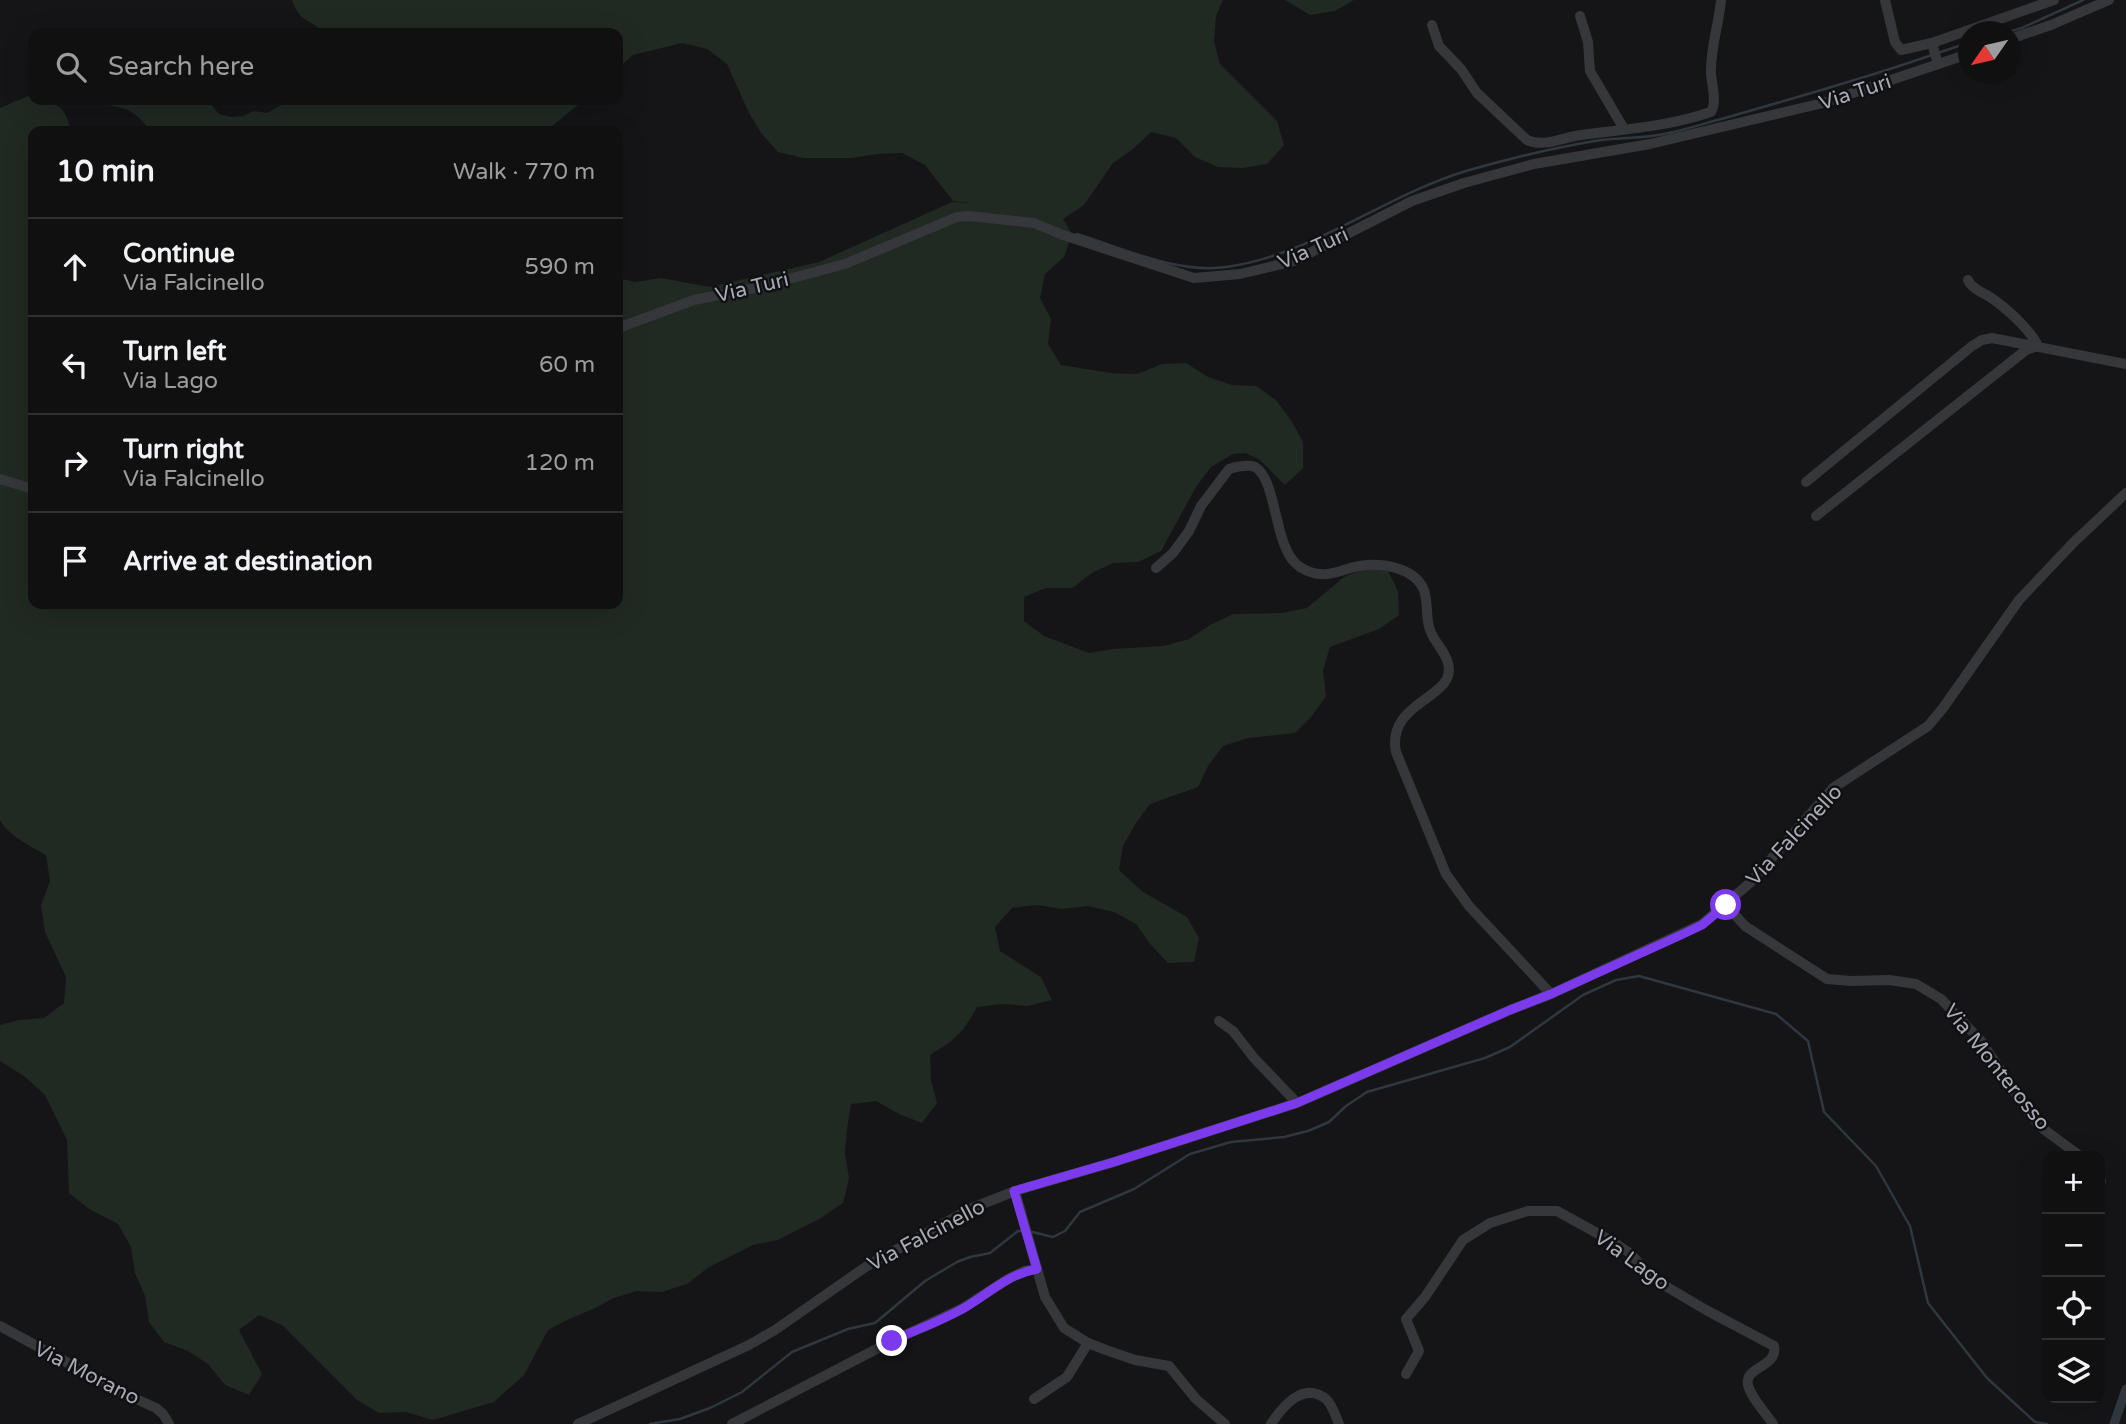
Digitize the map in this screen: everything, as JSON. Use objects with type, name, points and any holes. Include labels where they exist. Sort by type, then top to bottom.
[{"type":"street","points":[[1432,25],[1439,46],[1461,69],[1477,93],[1533,143],[1660,126],[1699,125],[1713,110],[1711,71],[1721,0]]},
{"type":"street","points":[[1885,0],[1895,42],[1901,50],[1932,45],[2053,0]]},
{"type":"street","points":[[2021,36],[2109,0]]},
{"type":"street","points":[[1580,16],[1588,42],[1590,71],[1624,130]]},
{"type":"street","points":[[1932,45],[1937,62]]},
{"type":"street","name":"Via Turi","points":[[623,326],[694,300],[759,287],[845,264],[957,217],[1034,223],[1194,278],[1240,274],[1294,261],[1412,201],[1464,183],[1534,164],[1650,144],[1699,125],[1824,103],[1958,57]]},
{"type":"street","points":[[1968,280],[1970,286],[1992,298],[2020,324],[2038,346]]},
{"type":"street","points":[[1806,482],[1982,340],[1992,338],[2126,364]]},
{"type":"street","points":[[1816,516],[2026,350],[2038,346]]},
{"type":"street","points":[[1156,568],[1173,553],[1189,531],[1201,506],[1229,469],[1247,466],[1253,467],[1265,478],[1289,556],[1300,567],[1315,573],[1332,575],[1366,565],[1392,567],[1405,570],[1418,581],[1424,590],[1429,629],[1448,660],[1449,674],[1437,690],[1402,718],[1395,729],[1396,752],[1446,874],[1469,906],[1551,994]]},
{"type":"street","points":[[0,479],[28,487]]},
{"type":"street","name":"Via Falcinello","points":[[578,1424],[749,1345],[867,1266],[972,1208],[1297,1103],[1551,994],[1702,925],[1751,882],[1833,788],[1928,726],[2019,600],[2126,493]]},
{"type":"street","name":"Via Monterosso","points":[[1726,905],[1745,926],[1827,979],[1889,980],[1916,984],[1941,999],[1981,1041],[2042,1128],[2073,1151]]},
{"type":"street","points":[[1219,1021],[1233,1031],[1254,1058],[1297,1103]]},
{"type":"street","points":[[1015,1196],[1045,1297],[1057,1319],[1072,1335],[1088,1343],[1135,1360],[1169,1366],[1196,1399],[1225,1424]]},
{"type":"street","name":"Via Lago","points":[[1406,1374],[1419,1352],[1406,1319],[1463,1240],[1490,1223],[1528,1211],[1557,1212],[1615,1243],[1662,1284],[1706,1310],[1771,1342],[1775,1352],[1773,1358],[1749,1376],[1747,1381],[1749,1389],[1773,1424]]},
{"type":"street","points":[[732,1424],[892,1341],[963,1308],[1007,1279],[1036,1265]]},
{"type":"street","name":"Via Morano","points":[[0,1326],[156,1408],[169,1424]]},
{"type":"street","points":[[1034,1399],[1068,1377],[1088,1343]]},
{"type":"street","points":[[1271,1424],[1287,1402],[1306,1393],[1316,1394],[1327,1400],[1339,1424]]},
{"type":"shaded area","points":[[292,0],[1223,0],[1216,16],[1214,41],[1220,64],[1277,121],[1284,145],[1267,164],[1243,168],[1218,167],[1195,157],[1176,138],[1151,132],[1113,163],[1084,205],[1063,219],[1072,234],[1064,257],[1045,274],[1040,298],[1051,319],[1048,344],[1061,365],[1137,374],[1162,364],[1186,363],[1208,377],[1232,385],[1256,386],[1276,400],[1291,420],[1303,442],[1303,468],[1285,485],[1259,459],[1245,453],[1233,454],[1211,467],[1196,487],[1161,551],[1138,562],[1113,563],[1092,573],[1072,588],[1046,588],[1024,597],[1024,621],[1044,636],[1089,653],[1164,646],[1189,639],[1233,614],[1282,613],[1307,608],[1344,577],[1367,568],[1387,569],[1398,591],[1399,615],[1379,629],[1330,647],[1323,670],[1326,696],[1312,716],[1295,733],[1248,738],[1223,746],[1208,766],[1198,787],[1150,804],[1123,846],[1119,870],[1143,892],[1187,917],[1199,938],[1194,962],[1168,963],[1136,924],[1114,912],[1088,906],[1062,909],[1037,905],[1012,908],[995,927],[1000,951],[1041,977],[1052,1000],[1027,1006],[1002,1004],[977,1007],[958,1035],[930,1055],[931,1080],[937,1103],[922,1123],[876,1101],[851,1104],[845,1153],[849,1178],[843,1203],[821,1218],[778,1240],[753,1245],[709,1267],[687,1284],[662,1292],[637,1291],[614,1298],[548,1330],[524,1375],[494,1402],[433,1420],[406,1412],[379,1413],[357,1400],[282,1325],[259,1315],[239,1330],[262,1374],[249,1395],[225,1385],[208,1364],[188,1351],[164,1342],[149,1322],[145,1296],[135,1273],[131,1247],[118,1224],[89,1209],[69,1193],[67,1140],[45,1095],[24,1076],[0,1061],[0,1025],[44,1018],[64,1003],[66,977],[45,932],[41,905],[50,881],[46,855],[14,836],[0,820],[0,108],[28,96],[28,105],[59,107],[69,126],[28,126],[28,609],[623,609],[623,279],[635,282],[661,278],[710,287],[819,262],[952,202],[968,203],[953,201],[925,165],[902,153],[852,158],[803,158],[778,152],[761,133],[748,111],[727,64],[707,49],[682,43],[633,55],[623,64],[623,28],[319,28],[302,17]]},
{"type":"shaded area","points":[[1285,0],[1354,0],[1335,11],[1310,15]]},
{"type":"shaded area","points":[[110,105],[211,105],[219,114],[230,117],[243,116],[254,111],[267,113],[282,105],[578,105],[552,126],[147,126],[125,109]]},
{"type":"waterway","points":[[2021,28],[2083,0]]},
{"type":"waterway","points":[[1077,234],[1170,263],[1189,267],[1226,267],[1289,250],[1435,182],[1466,171],[1579,144],[1683,130],[1958,46]]},
{"type":"waterway","points":[[1028,1231],[1053,1237],[1065,1231],[1080,1212],[1134,1189],[1190,1154],[1231,1142],[1284,1137],[1308,1131],[1329,1122],[1367,1092],[1485,1058],[1510,1047],[1583,995],[1616,980],[1639,976],[1776,1014],[1808,1041],[1824,1112],[1876,1166],[1910,1226],[1928,1303],[1987,1378],[2035,1422],[2047,1424]]},
{"type":"waterway","points":[[650,1424],[680,1419],[710,1408],[742,1392],[792,1352],[848,1329],[875,1323],[925,1281],[957,1262],[990,1253],[1018,1231],[1022,1231]]},
{"type":"waterway","points":[[2114,1424],[2126,1389]]},
{"type":"route","points":[[892,1341],[963,1308],[1007,1279],[1024,1271],[1037,1269],[1014,1191],[1297,1103],[1681,935],[1702,925],[1726,905]]}]
